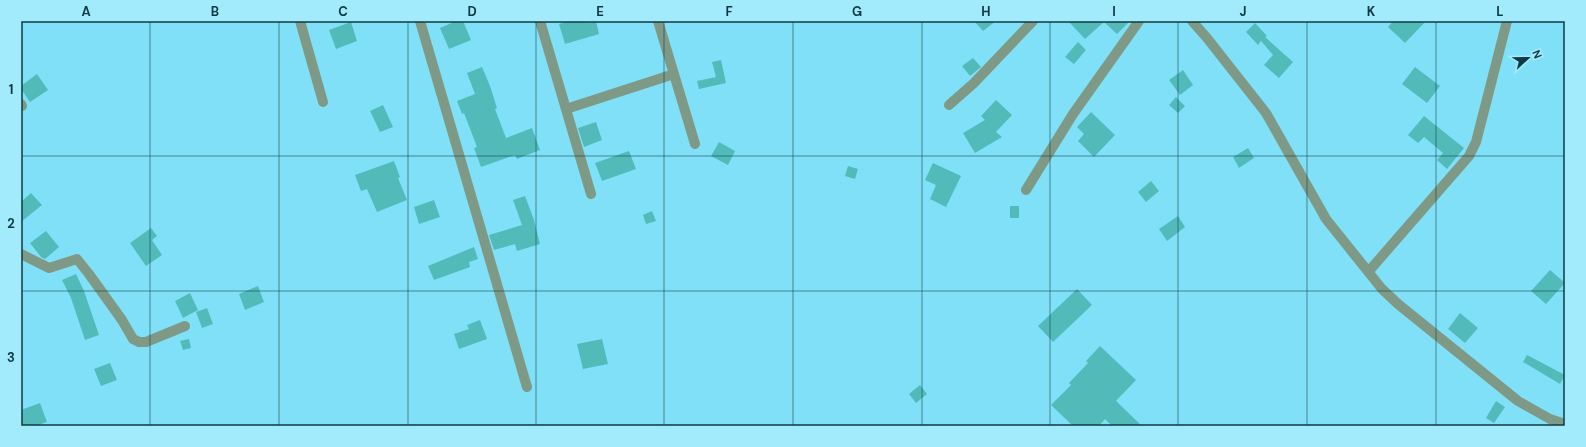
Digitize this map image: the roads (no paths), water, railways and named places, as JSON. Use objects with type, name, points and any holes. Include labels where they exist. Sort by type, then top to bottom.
[{"type":"street","points":[[300,21],[323,102]]},
{"type":"street","points":[[420,21],[527,387]]},
{"type":"street","points":[[540,21],[591,194]]},
{"type":"street","points":[[658,21],[695,144]]},
{"type":"street","points":[[949,105],[974,83],[1033,21]]},
{"type":"street","points":[[1026,190],[1073,114],[1139,21]]},
{"type":"street","points":[[1192,21],[1266,113],[1326,219],[1382,289],[1398,304],[1518,401],[1548,423],[1565,424]]},
{"type":"street","points":[[1369,271],[1469,156],[1476,142],[1507,21]]},
{"type":"street","points":[[566,109],[674,74]]},
{"type":"street","points":[[21,254],[49,268],[77,259],[94,279],[133,339],[139,342],[146,342],[185,326]]}]
